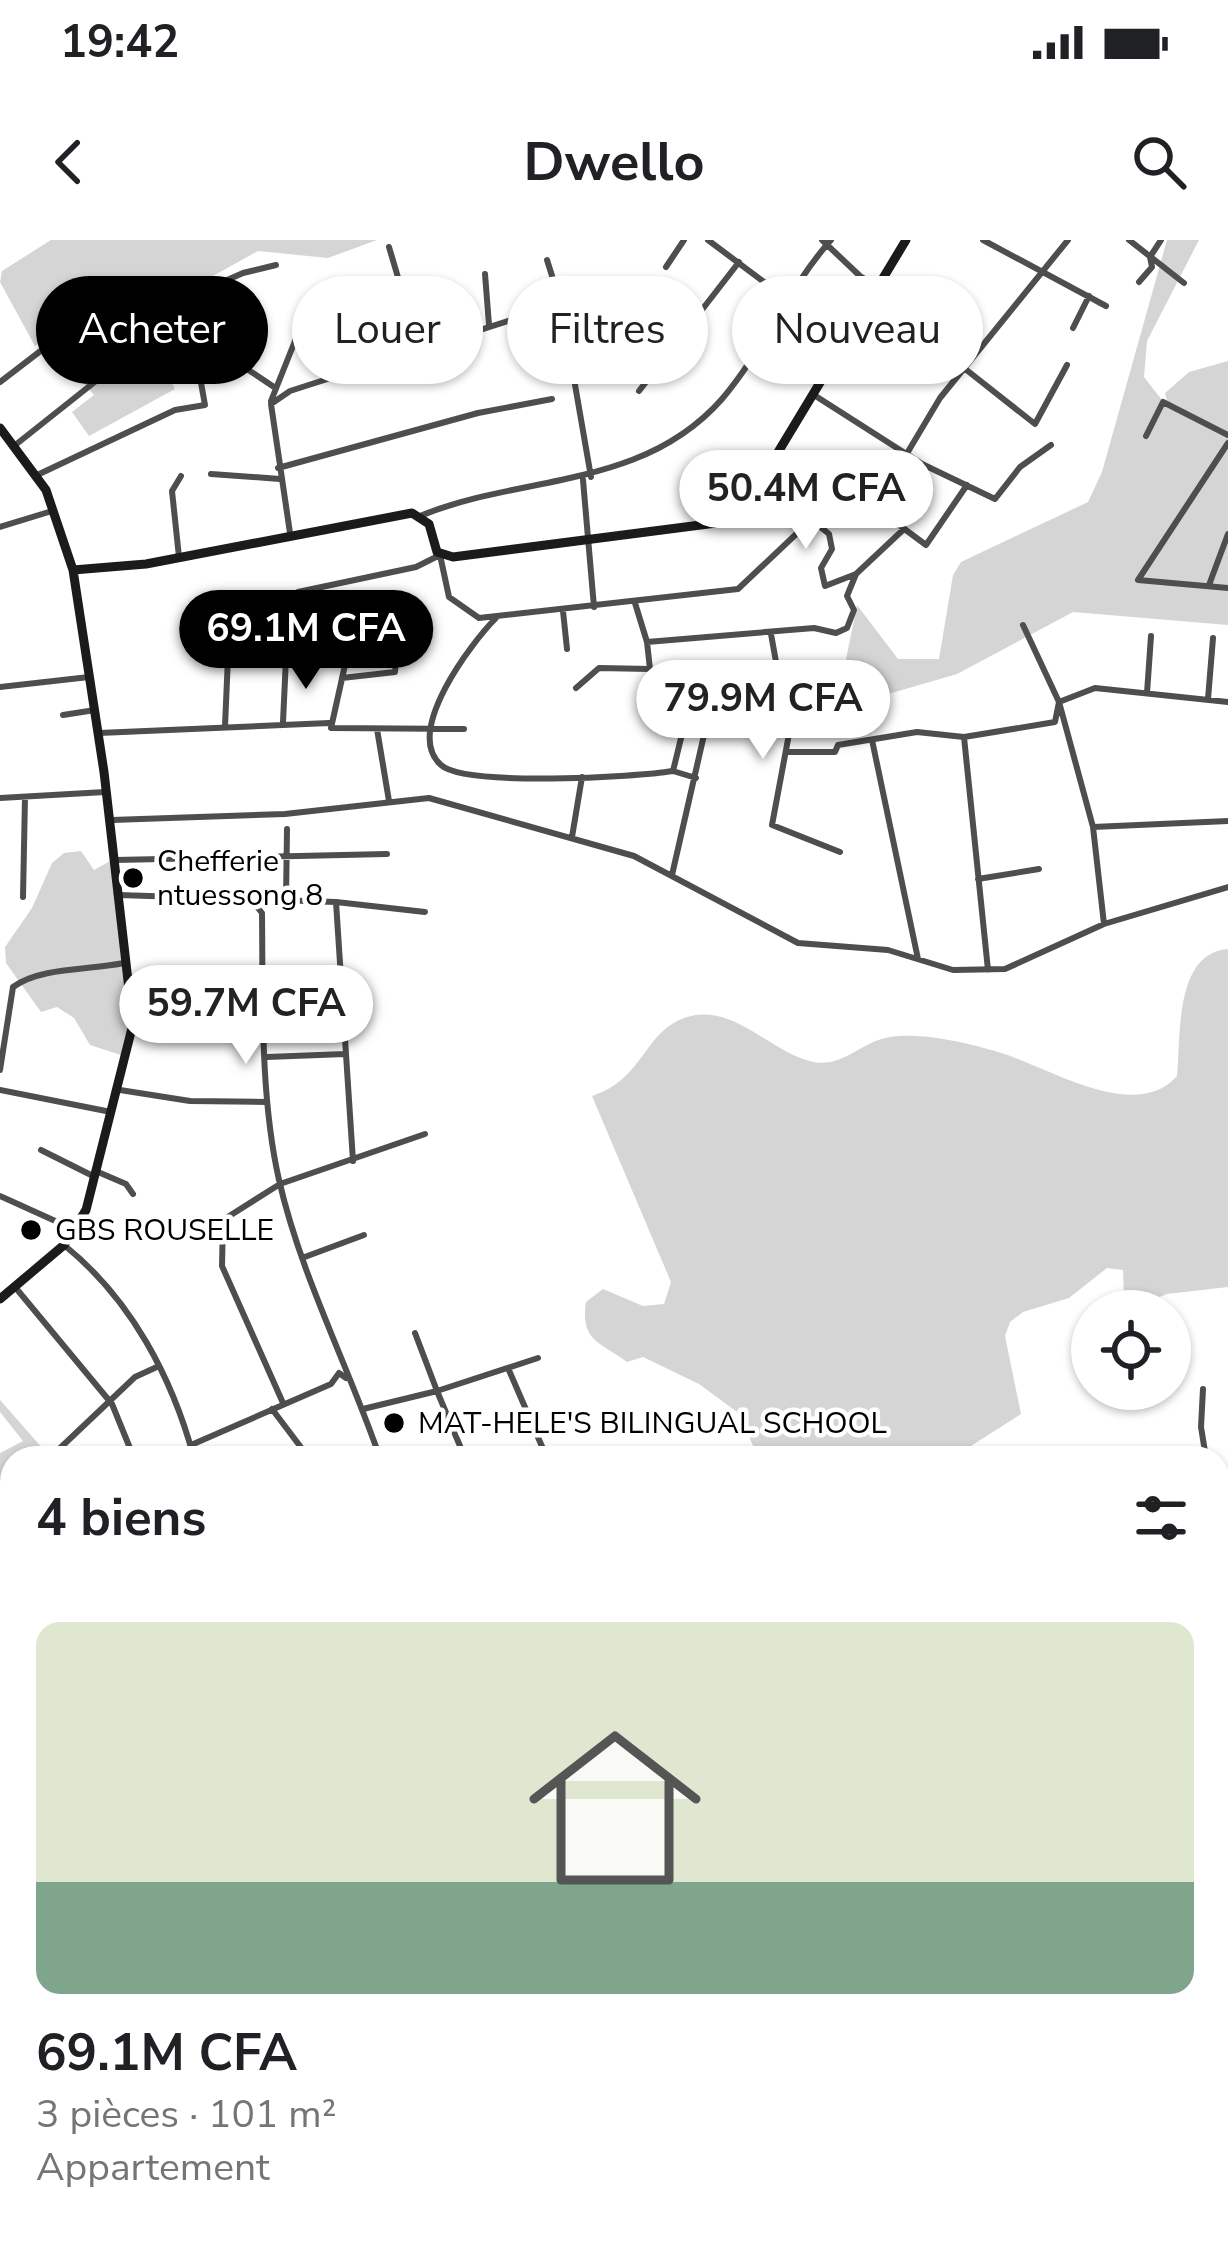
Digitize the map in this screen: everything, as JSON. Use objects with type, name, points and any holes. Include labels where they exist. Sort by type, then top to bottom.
[{"type":"street","points":[[665,267],[684,240]]},
{"type":"street","points":[[708,240],[755,276]]},
{"type":"street","points":[[884,276],[906,240]]},
{"type":"street","points":[[983,240],[1106,306]]},
{"type":"street","points":[[983,339],[1068,240]]},
{"type":"street","points":[[1129,240],[1184,283]]},
{"type":"street","points":[[1139,282],[1152,267],[1150,257],[1161,240]]},
{"type":"street","points":[[803,276],[827,242],[866,276]]},
{"type":"street","points":[[290,533],[278,468],[271,404],[274,387],[299,332],[405,301],[389,247]]},
{"type":"street","points":[[547,260],[552,276]]},
{"type":"street","points":[[708,305],[739,262]]},
{"type":"street","points":[[0,382],[64,333],[91,340],[242,273],[276,265]]},
{"type":"street","points":[[485,274],[489,325]]},
{"type":"street","points":[[1073,328],[1089,296]]},
{"type":"street","points":[[271,404],[290,391],[507,320]]},
{"type":"street","points":[[983,383],[1035,424],[1067,365]]},
{"type":"street","points":[[35,476],[175,410],[206,405],[197,366],[244,367],[274,387]]},
{"type":"street","points":[[14,446],[92,384]]},
{"type":"street","points":[[573,384],[587,478],[594,608]]},
{"type":"street","points":[[639,391],[645,384]]},
{"type":"street","points":[[73,570],[179,557],[404,514],[420,516],[462,499],[587,478],[649,454],[696,423],[732,384]]},
{"type":"street","points":[[298,592],[416,567],[440,555],[588,544],[716,523],[748,502],[821,384]]},
{"type":"street","points":[[875,507],[952,384]]},
{"type":"street","points":[[814,395],[905,453],[994,499],[1020,467],[1051,445]]},
{"type":"street","points":[[278,468],[478,413],[552,399]]},
{"type":"street","points":[[1145,436],[1163,402],[1228,439],[1138,580],[1228,588]]},
{"type":"street","points":[[0,428],[55,509],[73,570],[133,1024],[97,1174],[75,1230],[0,1299]]},
{"type":"street","points":[[778,452],[875,507],[926,545],[967,485]]},
{"type":"street","points":[[211,474],[280,479]]},
{"type":"street","points":[[179,557],[172,491],[181,476]]},
{"type":"street","points":[[762,478],[829,534],[832,549],[820,568],[825,586],[856,574],[904,529]]},
{"type":"street","points":[[0,527],[55,509]]},
{"type":"street","points":[[420,516],[429,524],[454,604],[478,618],[738,589],[810,521]]},
{"type":"street","points":[[1209,585],[1228,534]]},
{"type":"street","points":[[647,642],[814,628],[836,633],[847,628],[854,610],[847,596],[856,574]]},
{"type":"street","points":[[577,688],[599,668],[650,669],[635,603]]},
{"type":"street","points":[[563,611],[567,649]]},
{"type":"street","points":[[496,618],[453,669],[434,725],[435,757],[457,774],[583,777],[673,771],[696,778]]},
{"type":"street","points":[[1023,625],[1058,702],[1093,827],[1104,924]]},
{"type":"street","points":[[341,678],[395,672],[399,629]]},
{"type":"street","points":[[771,634],[786,711],[787,752],[772,825],[840,852]]},
{"type":"street","points":[[1147,693],[1151,636]]},
{"type":"street","points":[[1208,699],[1213,638]]},
{"type":"street","points":[[350,647],[331,728],[434,725],[464,729]]},
{"type":"street","points":[[225,725],[228,658]]},
{"type":"street","points":[[283,722],[286,658]]},
{"type":"street","points":[[0,686],[89,677]]},
{"type":"street","points":[[672,875],[718,678]]},
{"type":"street","points":[[1058,702],[1095,688],[1228,702]]},
{"type":"street","points":[[655,694],[682,730],[673,771]]},
{"type":"street","points":[[787,752],[820,755],[917,732],[964,737],[1055,722],[1058,702]]},
{"type":"street","points":[[63,716],[95,710]]},
{"type":"street","points":[[98,734],[329,722]]},
{"type":"street","points":[[377,729],[389,801]]},
{"type":"street","points":[[964,737],[988,970]]},
{"type":"street","points":[[872,740],[918,959]]},
{"type":"street","points":[[572,837],[583,777]]},
{"type":"street","points":[[0,798],[105,792]]},
{"type":"street","points":[[23,897],[25,797]]},
{"type":"street","points":[[108,820],[285,814],[429,798],[634,856],[798,943],[888,950],[953,970],[988,970],[1066,945],[1104,924],[1228,887]]},
{"type":"street","points":[[1093,827],[1228,821]]},
{"type":"street","points":[[286,900],[287,830]]},
{"type":"street","points":[[112,860],[387,854]]},
{"type":"street","points":[[978,879],[1039,868]]},
{"type":"street","points":[[116,896],[336,902],[425,912]]},
{"type":"street","points":[[251,899],[262,913],[267,1102],[280,1184],[302,1258],[376,1446]]},
{"type":"street","points":[[336,902],[353,1160]]},
{"type":"street","points":[[0,1070],[13,987],[31,974],[56,976],[128,962]]},
{"type":"street","points":[[267,1057],[345,1054]]},
{"type":"street","points":[[120,1090],[204,1102],[267,1102]]},
{"type":"street","points":[[1,1092],[114,1113]]},
{"type":"street","points":[[284,1403],[222,1266],[223,1220],[280,1184],[425,1134]]},
{"type":"street","points":[[40,1150],[126,1184],[133,1194]]},
{"type":"street","points":[[0,1196],[75,1230]]},
{"type":"street","points":[[302,1258],[364,1234]]},
{"type":"street","points":[[64,1245],[109,1286],[159,1366],[188,1427],[190,1444],[331,1384],[340,1373],[349,1380]]},
{"type":"street","points":[[15,1287],[112,1404],[129,1446]]},
{"type":"street","points":[[415,1333],[460,1446]]},
{"type":"street","points":[[363,1409],[538,1358]]},
{"type":"street","points":[[63,1446],[135,1378],[159,1366]]},
{"type":"street","points":[[508,1367],[542,1446]]},
{"type":"street","points":[[1203,1389],[1204,1446]]},
{"type":"street","points":[[272,1408],[300,1446]]},
{"type":"street","points":[[188,1427],[205,1434]]},
{"type":"shaded area","points":[[51,240],[377,240],[328,258],[258,251],[213,276],[36,276],[35,346],[0,282],[2,271]]},
{"type":"shaded area","points":[[1167,240],[1199,240],[1147,341],[1144,377],[1169,409],[1165,393],[1189,372],[1228,361],[1228,625],[1073,612],[957,674],[847,706],[842,679],[857,605],[898,659],[939,659],[953,575],[961,562],[1088,502],[1102,472]]},
{"type":"shaded area","points":[[85,384],[172,384],[175,389],[89,436],[72,412],[94,395]]},
{"type":"shaded area","points":[[81,851],[94,870],[112,860],[133,1024],[127,1057],[90,1045],[74,1018],[57,1007],[41,1012],[6,963],[5,947],[32,908],[52,863],[64,853]]},
{"type":"shaded area","points":[[1228,949],[1228,1287],[1124,1290],[1123,1270],[1107,1268],[1079,1290],[1071,1290],[1069,1298],[1023,1312],[1010,1322],[1005,1336],[1021,1414],[971,1446],[753,1446],[737,1412],[699,1384],[643,1357],[627,1362],[589,1333],[586,1302],[603,1289],[643,1306],[664,1304],[671,1282],[592,1096],[623,1078],[672,1024],[687,1017],[720,1017],[797,1057],[824,1063],[890,1037],[945,1039],[998,1052],[1090,1087],[1138,1094],[1159,1089],[1177,1076],[1184,999],[1198,965],[1210,954]]},
{"type":"shaded area","points":[[0,1400],[40,1446],[13,1446],[23,1441],[0,1412]]},
{"type":"place","name":"Chefferie ntuessong 8","points":[[133,878]]},
{"type":"place","name":"GBS ROUSELLE","points":[[31,1230]]},
{"type":"place","name":"MAT-HELE'S BILINGUAL SCHOOL","points":[[394,1423]]}]
